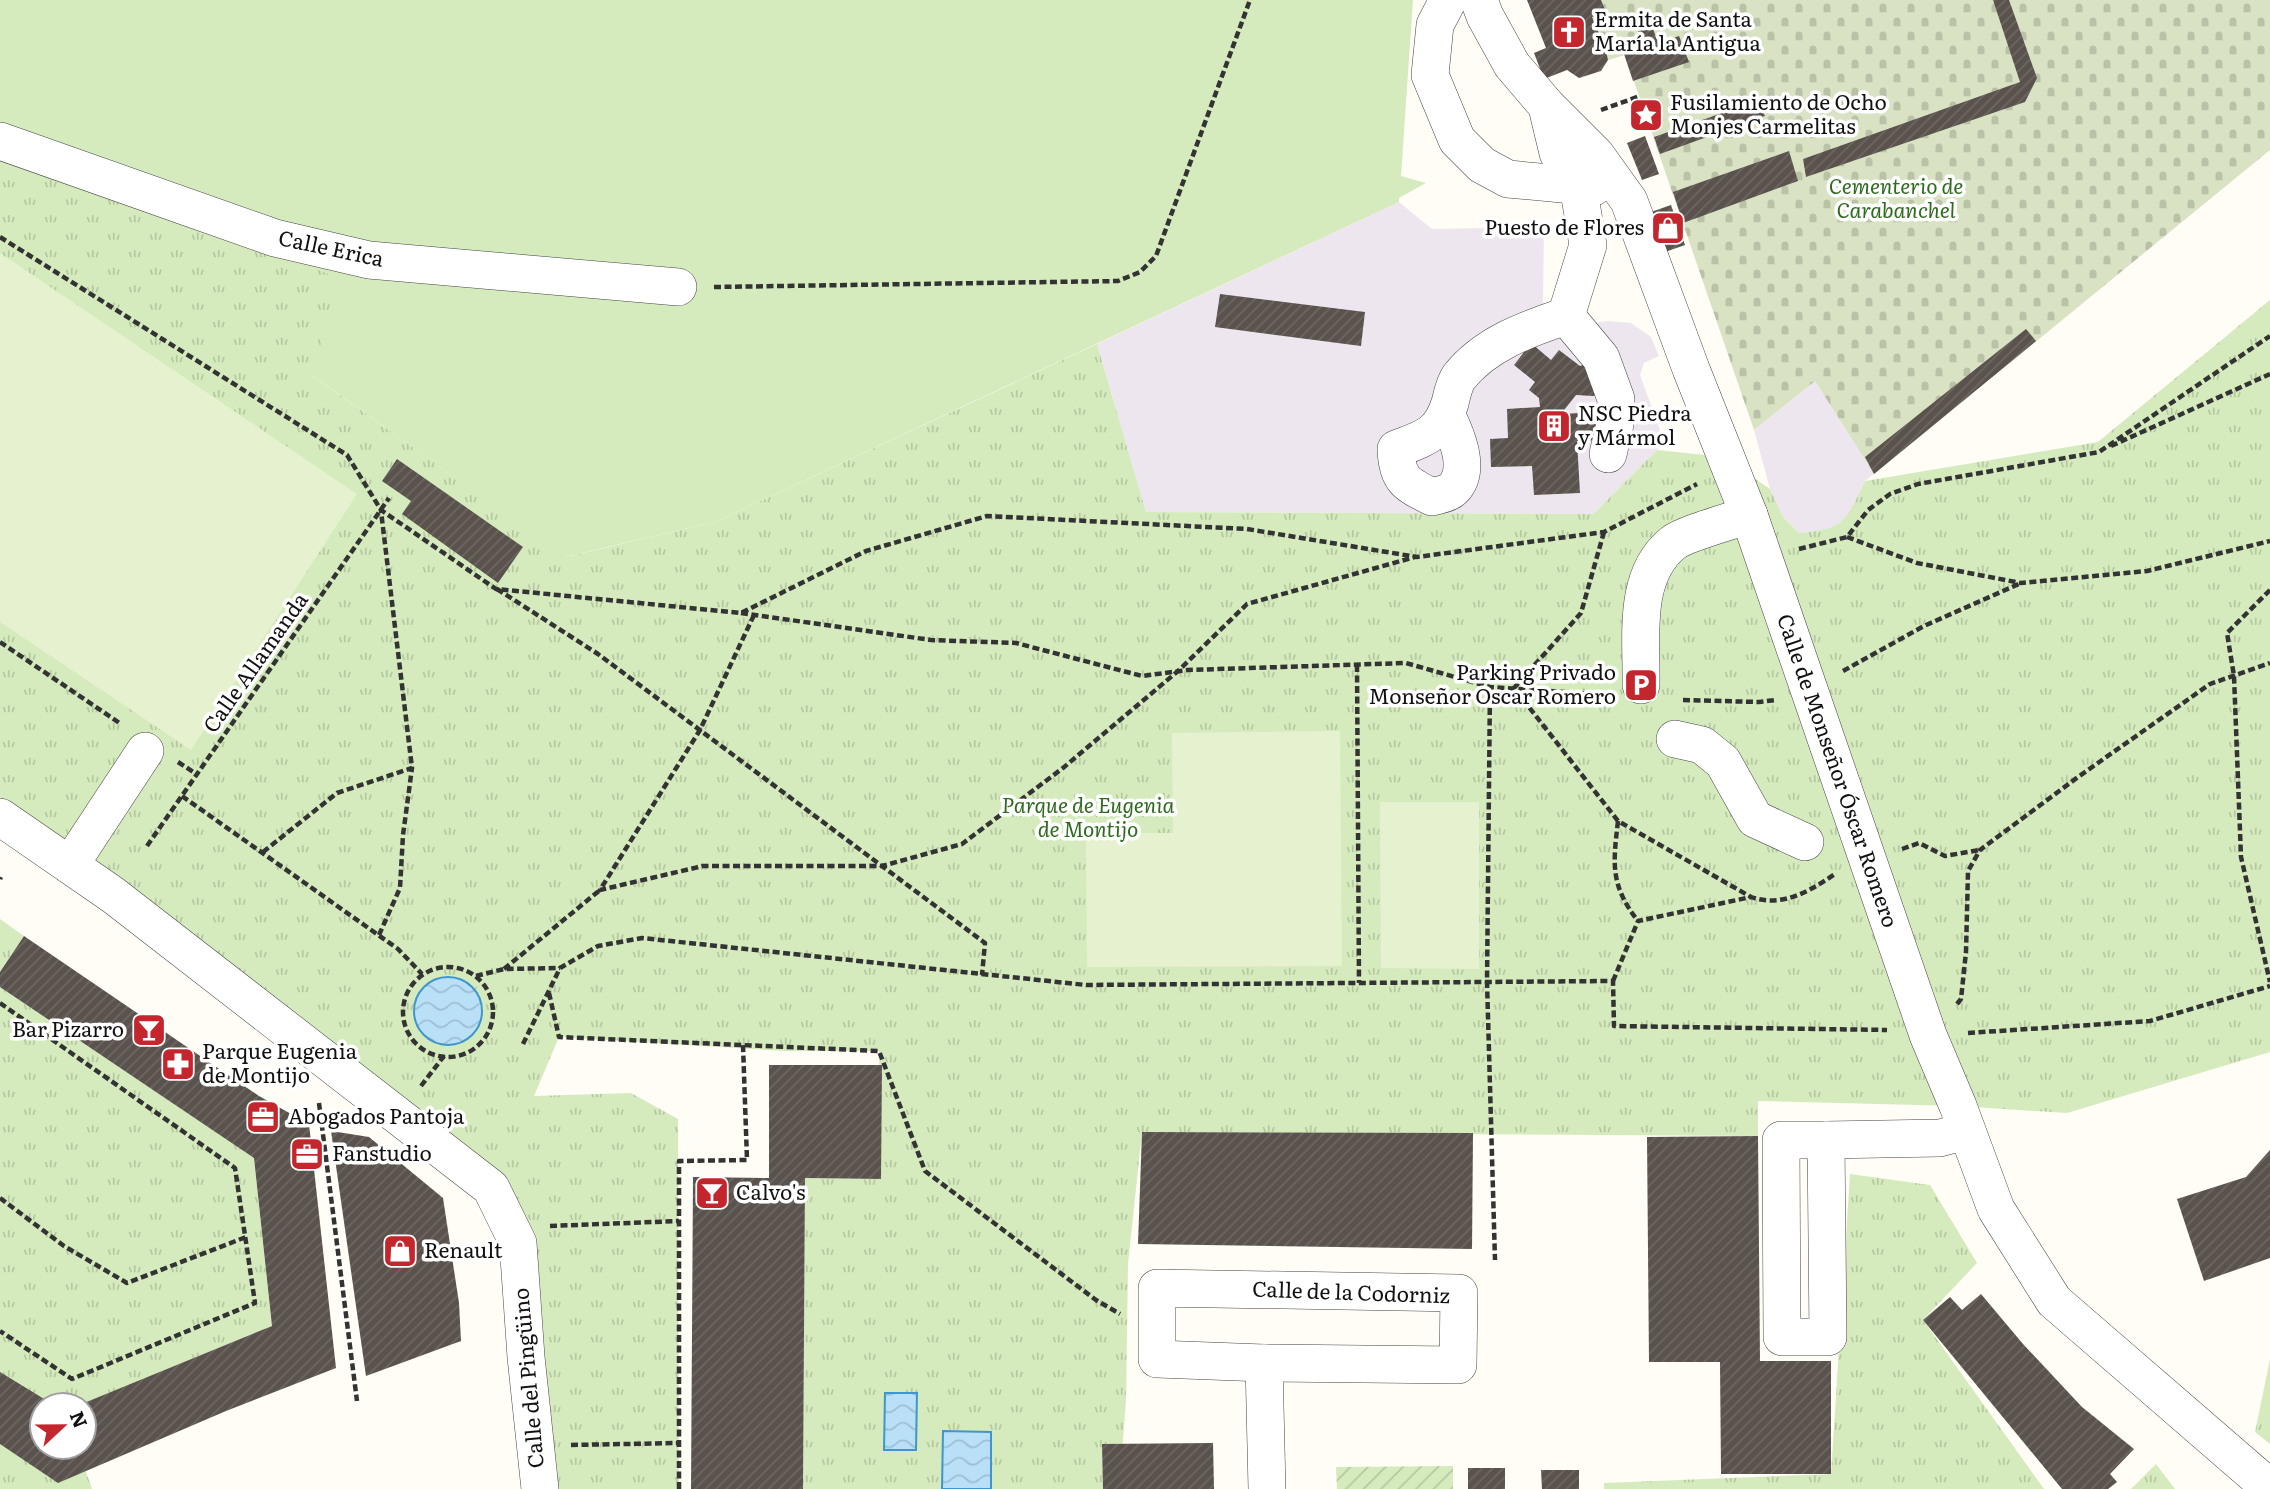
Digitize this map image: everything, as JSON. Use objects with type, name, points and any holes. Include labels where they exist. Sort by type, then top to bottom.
[{"type":"street","points":[[1448,0],[1435,24],[1430,75],[1457,140],[1482,165],[1508,178],[1600,188],[1629,201]]},
{"type":"street","name":"Calle de Monseñor Óscar Romero","points":[[1479,0],[1512,65],[1547,106],[1596,155],[1629,201],[1749,515],[1811,695],[1884,856],[1928,1035],[1996,1209],[2054,1301],[2270,1488]]},
{"type":"street","points":[[1547,106],[1558,153],[1578,185],[1588,245],[1566,316]]},
{"type":"street","name":"Calle Erica","points":[[0,141],[275,238],[369,260],[678,287]]},
{"type":"street","points":[[1446,414],[1458,379],[1492,346],[1533,327],[1566,316]]},
{"type":"street","points":[[1566,316],[1601,358],[1616,399],[1615,424],[1608,454]]},
{"type":"street","points":[[1626,690],[1644,592],[1655,562],[1675,542],[1749,515]]},
{"type":"street","points":[[1675,739],[1702,745],[1723,762],[1755,819],[1805,842]]},
{"type":"street","points":[[0,817],[70,866],[151,747]]},
{"type":"street","name":"Calle del Pingüino","points":[[70,866],[113,895],[491,1188],[518,1243],[526,1357],[540,1489]]},
{"type":"street","points":[[1826,1140],[1828,1337],[1783,1337],[1780,1140],[1940,1138],[1966,1131]]},
{"type":"street","name":"Calle de la Codorniz","points":[[1157,1288],[1460,1293],[1458,1365],[1264,1363],[1157,1359],[1157,1288]]},
{"type":"street","points":[[1264,1363],[1267,1489]]},
{"type":"path","points":[[678,287],[1118,281],[1140,272],[1156,256],[1250,0]]},
{"type":"path","points":[[0,237],[347,455],[381,510],[496,589],[598,654],[985,943],[982,975]]},
{"type":"path","points":[[2099,452],[2270,336]]},
{"type":"path","points":[[1847,537],[1868,510],[1890,494],[1918,484],[2099,452],[2270,374]]},
{"type":"path","points":[[600,890],[703,866],[882,866],[962,844],[1063,768],[1178,671],[1247,604],[1417,557],[1604,532],[1729,468]]},
{"type":"path","name":"Calle Allamanda","points":[[148,846],[389,498]]},
{"type":"path","points":[[379,936],[400,888],[403,835],[412,768],[381,510]]},
{"type":"path","points":[[741,613],[866,551],[987,516],[1247,529],[1417,557]]},
{"type":"path","points":[[1514,688],[1581,613],[1604,532]]},
{"type":"path","points":[[1791,551],[1847,537],[1917,563],[2021,583],[2147,571],[2270,541]]},
{"type":"path","points":[[1681,699],[1759,702],[1811,695],[1835,676],[1924,626],[2021,583]]},
{"type":"path","points":[[496,589],[741,613],[931,640],[1016,643],[1142,676],[1178,671],[1406,663],[1490,687],[1626,690]]},
{"type":"path","points":[[1638,921],[1613,981],[1614,1026],[1895,1030],[1928,1035],[2150,1021],[2270,984],[2241,857],[2234,676],[2227,633],[2270,590]]},
{"type":"path","points":[[505,969],[600,890],[700,730],[754,615]]},
{"type":"path","points":[[0,642],[151,747],[198,775]]},
{"type":"path","points":[[1928,1035],[1961,999],[1966,952],[1968,870],[1980,850],[2210,684],[2270,663]]},
{"type":"path","points":[[1357,665],[1359,983]]},
{"type":"path","points":[[1490,687],[1487,982],[1495,1260]]},
{"type":"path","points":[[1514,688],[1618,821],[1751,897],[1766,902],[1807,893],[1845,867],[1919,843],[1945,856],[1980,850]]},
{"type":"path","points":[[263,852],[337,793],[412,768]]},
{"type":"path","points":[[183,796],[398,949],[422,974]]},
{"type":"path","points":[[1618,821],[1613,866],[1624,903],[1638,921]]},
{"type":"path","points":[[1638,921],[1751,897]]},
{"type":"path","points":[[476,976],[505,969],[560,968],[598,946],[642,938],[1086,985],[1613,981]]},
{"type":"path","points":[[450,967],[476,976],[486,987],[492,1000],[490,1028],[483,1040],[472,1049],[460,1055],[429,1053],[416,1043],[407,1030],[405,1000],[411,985],[422,974],[450,967]]},
{"type":"path","points":[[523,1044],[560,968]]},
{"type":"path","points":[[549,991],[559,1037],[879,1051],[925,1171],[1096,1300],[1127,1318]]},
{"type":"path","points":[[0,1003],[235,1168],[255,1303],[72,1380],[0,1331]]},
{"type":"path","points":[[679,1489],[679,1161],[747,1160],[743,1045]]},
{"type":"path","points":[[416,1093],[444,1056]]},
{"type":"path","points":[[318,1102],[357,1401]]},
{"type":"path","points":[[0,1198],[64,1246],[127,1283],[246,1237]]},
{"type":"path","points":[[545,1226],[678,1221]]},
{"type":"path","points":[[558,1445],[679,1443]]},
{"type":"shaded area","points":[[1399,202],[1432,229],[1544,227],[1543,302],[1556,328],[1607,321],[1631,323],[1651,337],[1659,356],[1644,363],[1640,375],[1661,433],[1657,450],[1593,514],[1146,512],[1097,344]]},
{"type":"shaded area","points":[[1815,381],[1874,474],[1865,481],[1851,511],[1840,524],[1825,531],[1799,533],[1783,517],[1770,489],[1754,430]]},
{"type":"green space","points":[[0,0],[1413,0],[1401,176],[1426,183],[1399,198],[1399,202],[718,521],[565,557],[312,375],[0,160]]},
{"type":"green space","name":"Cementerio de Carabanchel","points":[[1601,0],[2270,0],[2270,150],[1874,474],[1815,381],[1754,430],[1625,55],[1608,60],[1592,17],[1605,12]]},
{"type":"green space","name":"Parque de Eugenia de Montijo","points":[[0,160],[338,277],[313,376],[566,557],[718,521],[1097,344],[1146,512],[1593,514],[1657,450],[1724,457],[1770,489],[1783,517],[1799,533],[1814,532],[1835,526],[1848,514],[1865,481],[2098,442],[2270,300],[2270,1052],[2067,1113],[1958,1106],[1758,1101],[1758,1136],[1142,1132],[1128,1264],[1126,1401],[1119,1489],[803,1489],[805,1178],[881,1179],[879,1051],[784,1051],[559,1037],[534,1096],[631,1093],[678,1119],[679,1489],[541,1489],[491,1188],[0,823]]},
{"type":"green space","points":[[0,253],[357,494],[191,750],[0,622]]},
{"type":"green space","points":[[1340,731],[1342,966],[1087,967],[1086,833],[1173,833],[1172,733]]},
{"type":"green space","points":[[1380,802],[1479,802],[1479,969],[1381,968]]},
{"type":"green space","points":[[0,919],[24,936],[0,972]]},
{"type":"green space","points":[[0,987],[254,1158],[272,1326],[98,1398],[98,1391],[28,1391],[28,1461],[82,1461],[92,1489],[0,1489]]},
{"type":"green space","points":[[1850,1174],[1930,1185],[1977,1263],[1923,1320],[2044,1489],[1604,1489],[1604,1483],[1831,1474]]},
{"type":"green space","points":[[2270,1359],[2270,1444],[2255,1432]]},
{"type":"green space","points":[[2156,1464],[2175,1489],[2131,1489]]},
{"type":"green space","points":[[1453,1466],[1453,1489],[1337,1489],[1336,1467]]},
{"type":"water","points":[[448,977],[461,980],[472,987],[479,998],[482,1011],[479,1024],[472,1035],[461,1042],[448,1045],[435,1042],[424,1035],[417,1024],[414,1011],[417,998],[424,987],[435,980]]},
{"type":"water","points":[[885,1393],[917,1393],[916,1450],[884,1450]]},
{"type":"water","points":[[943,1431],[991,1432],[991,1489],[942,1489]]},
{"type":"building","name":"Ermita de Santa María la Antigua","points":[[1527,0],[1601,0],[1606,12],[1592,17],[1608,60],[1601,71],[1579,78],[1567,70],[1544,79],[1534,53],[1546,48]]},
{"type":"building","points":[[1993,0],[2009,0],[2037,78],[2025,102],[1806,177],[1803,159],[2020,82]]},
{"type":"building","points":[[1652,26],[1658,43],[1679,36],[1689,62],[1633,81],[1624,54],[1644,48],[1638,31]]},
{"type":"building","points":[[1759,100],[1765,116],[1660,154],[1654,137]]},
{"type":"building","name":"Puesto de Flores","points":[[1645,136],[1659,174],[1642,180],[1627,143]]},
{"type":"building","points":[[1789,151],[1798,181],[1683,223],[1673,192]]},
{"type":"building","name":"Puesto de Flores","points":[[1671,205],[1685,245],[1665,252],[1651,212]]},
{"type":"building","points":[[1220,294],[1365,312],[1361,346],[1215,327]]},
{"type":"building","points":[[2026,329],[2036,341],[1874,474],[1865,457]]},
{"type":"building","name":"NSC Piedra y Mármol","points":[[1531,343],[1551,360],[1559,350],[1580,366],[1594,361],[1608,391],[1593,396],[1576,395],[1561,414],[1599,412],[1600,440],[1577,441],[1580,493],[1534,495],[1532,466],[1491,467],[1490,439],[1508,438],[1507,409],[1540,407],[1539,398],[1529,390],[1535,382],[1514,365]]},
{"type":"building","points":[[397,459],[523,547],[498,583],[402,514],[411,501],[382,481]]},
{"type":"building","points":[[24,936],[259,1096],[309,1124],[336,1368],[226,1411],[58,1483],[0,1444],[0,1372],[31,1391],[28,1391],[28,1461],[98,1461],[98,1397],[272,1326],[254,1158],[0,987],[0,972]]},
{"type":"building","points":[[769,1065],[882,1065],[881,1179],[805,1178],[803,1489],[691,1489],[693,1177],[769,1178]]},
{"type":"building","name":"Renault","points":[[331,1131],[369,1137],[443,1198],[459,1303],[461,1341],[366,1376]]},
{"type":"building","points":[[1142,1132],[1473,1133],[1472,1249],[1138,1244]]},
{"type":"building","points":[[1758,1136],[1760,1361],[1831,1361],[1831,1474],[1721,1474],[1720,1362],[1649,1362],[1647,1137]]},
{"type":"building","points":[[2270,1150],[2270,1258],[2204,1281],[2177,1199],[2246,1177]]},
{"type":"building","points":[[1981,1294],[2082,1407],[2134,1449],[2110,1474],[2117,1482],[2108,1489],[2062,1489],[1923,1320],[1950,1297],[1962,1310]]},
{"type":"building","points":[[1213,1443],[1214,1489],[1103,1489],[1102,1444]]},
{"type":"building","points":[[1468,1468],[1505,1468],[1505,1489],[1468,1489]]},
{"type":"building","points":[[1541,1470],[1579,1470],[1579,1489],[1542,1489]]},
{"type":"place","name":"Ermita de Santa María la Antigua","points":[[1569,32]]},
{"type":"place","name":"Fusilamiento de Ocho Monjes Carmelitas","points":[[1646,115]]},
{"type":"place","name":"Puesto de Flores","points":[[1668,228]]},
{"type":"place","name":"NSC Piedra y Mármol","points":[[1554,426]]},
{"type":"place","name":"Parking Privado Monseñor Oscar Romero","points":[[1641,685]]},
{"type":"place","name":"Bar Pizarro","points":[[149,1030]]},
{"type":"place","name":"Parque Eugenia de Montijo","points":[[178,1064]]},
{"type":"place","name":"Abogados Pantoja","points":[[263,1117]]},
{"type":"place","name":"Fanstudio","points":[[307,1154]]},
{"type":"place","name":"Calvo's","points":[[712,1193]]},
{"type":"place","name":"Renault","points":[[400,1251]]}]
